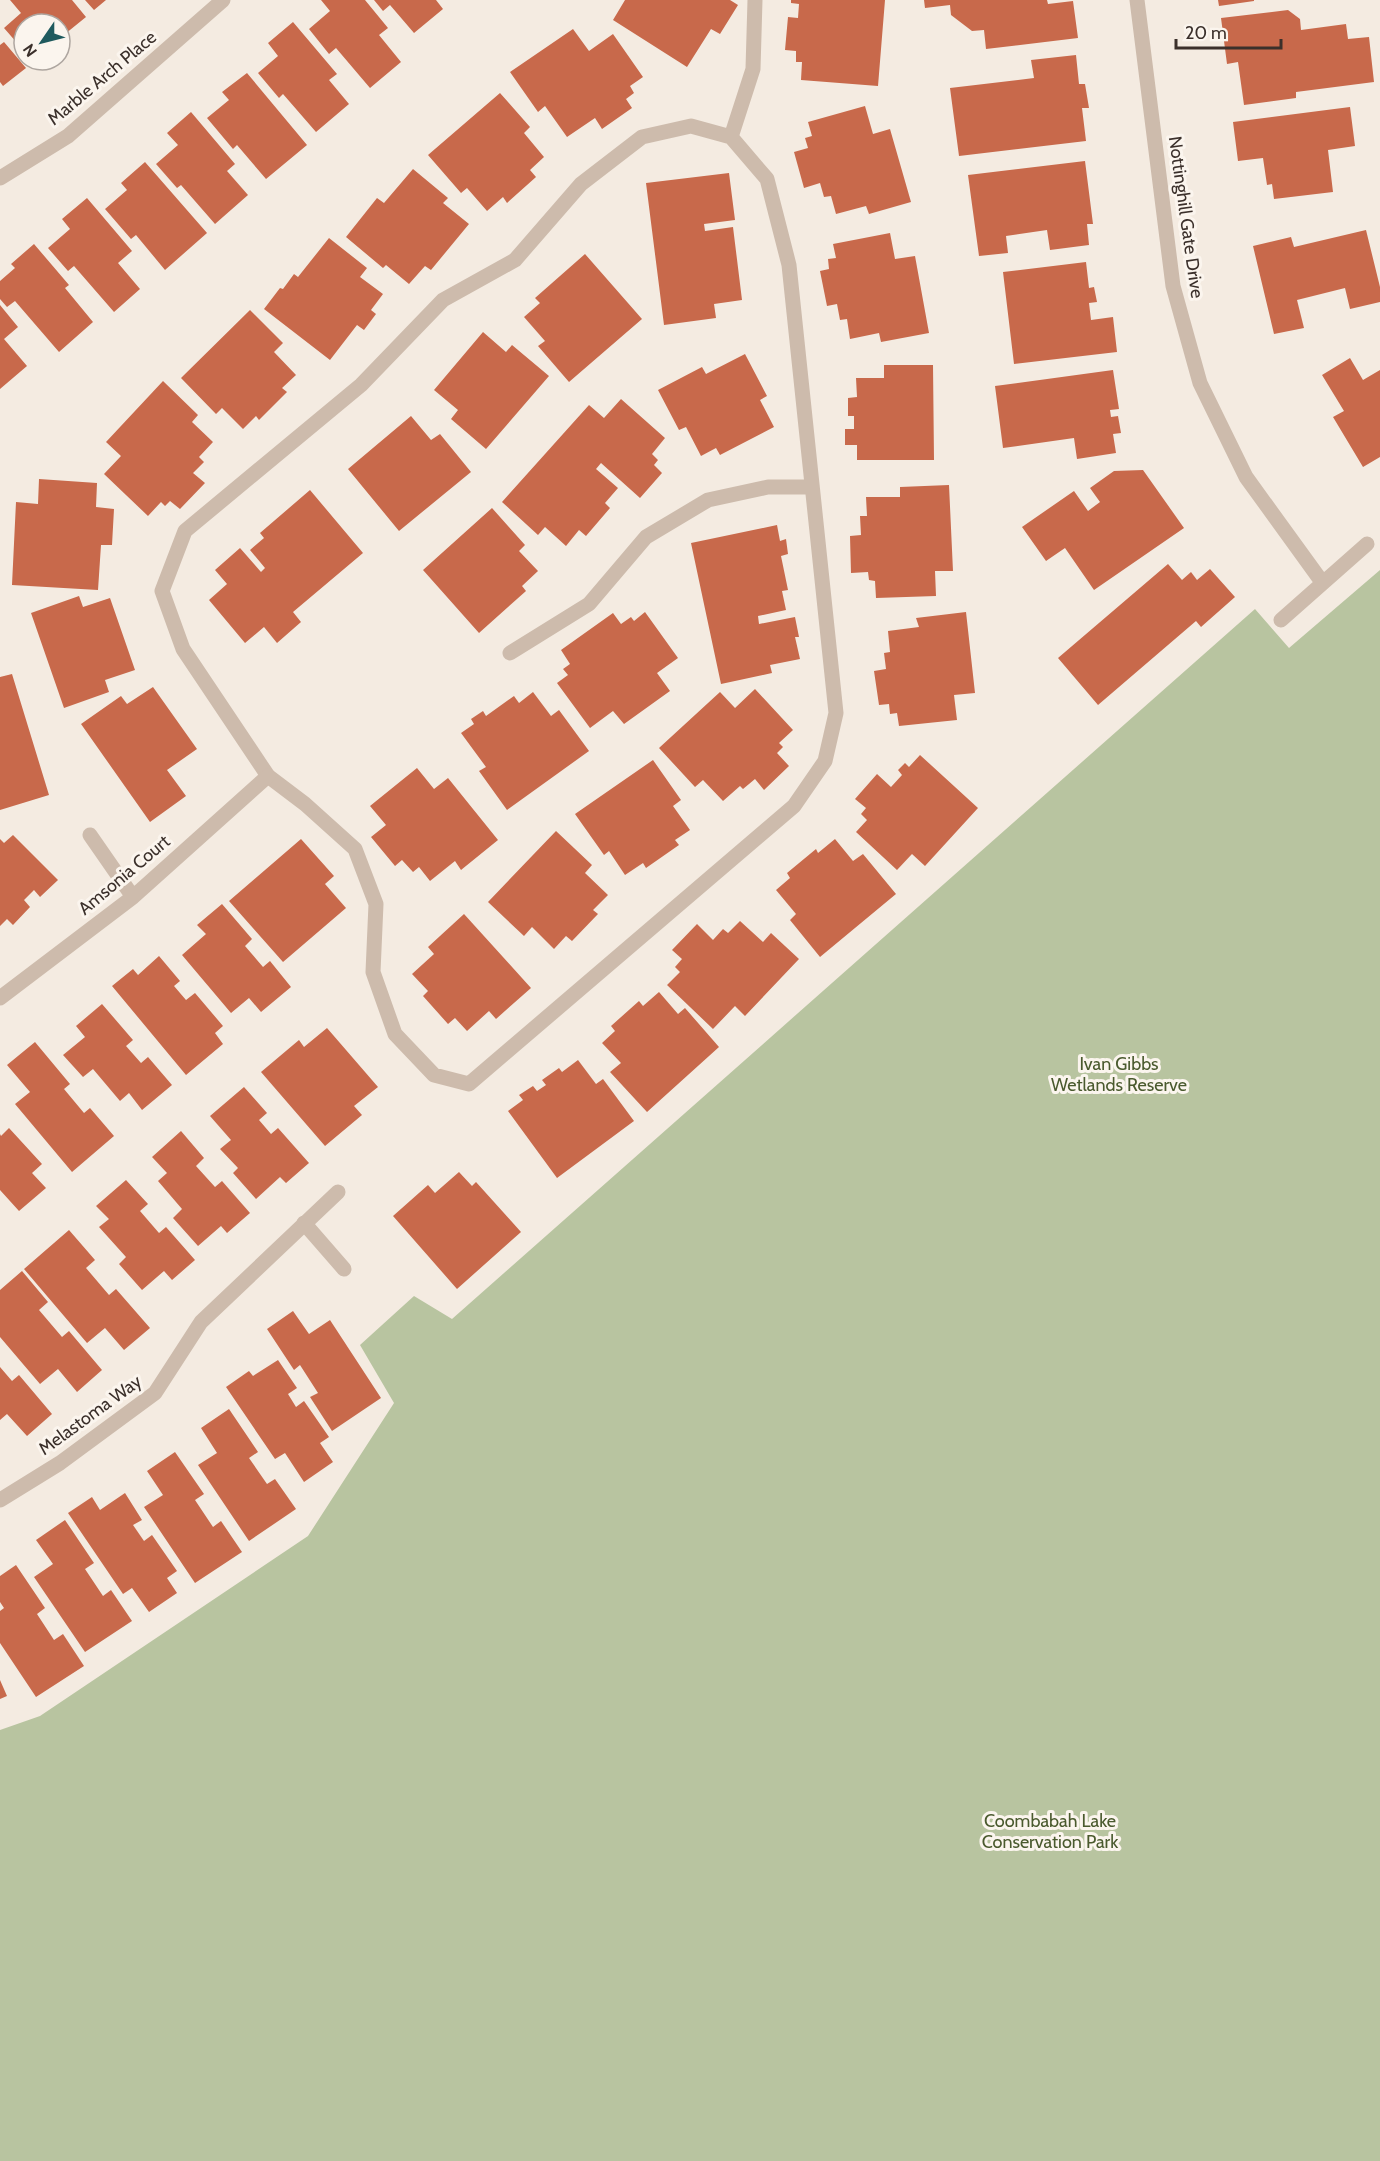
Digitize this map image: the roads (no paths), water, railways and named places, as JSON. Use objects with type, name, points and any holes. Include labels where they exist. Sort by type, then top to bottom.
[{"type":"street","name":"Marble Arch Place","points":[[0,178],[68,136],[223,0]]},
{"type":"street","points":[[731,137],[753,69],[755,0]]},
{"type":"street","name":"Nottinghill Gate Drive","points":[[1137,0],[1173,286],[1200,383],[1246,477],[1322,582]]},
{"type":"street","points":[[691,126],[731,137],[767,179],[789,266],[836,713],[825,760],[794,806],[470,1084],[434,1075],[395,1034],[373,972],[376,904],[355,849],[305,804],[268,776],[183,649],[162,591],[184,531],[361,385],[443,300],[515,260],[581,184],[642,137],[691,126]]},
{"type":"street","points":[[510,653],[589,604],[646,537],[708,500],[768,487],[812,487]]},
{"type":"street","points":[[1281,620],[1367,544]]},
{"type":"street","name":"Amsonia Court","points":[[0,998],[133,897],[268,776]]},
{"type":"street","points":[[90,836],[133,897]]},
{"type":"street","name":"Melastoma Way","points":[[0,1500],[60,1463],[156,1394],[201,1322],[338,1192]]},
{"type":"street","points":[[304,1223],[344,1269]]},
{"type":"park label","name":"Ivan Gibbs Wetlands Reserve","points":[[1119,1074]]},
{"type":"park label","name":"Coombabah Lake Conservation Park","points":[[1050,1831]]}]
